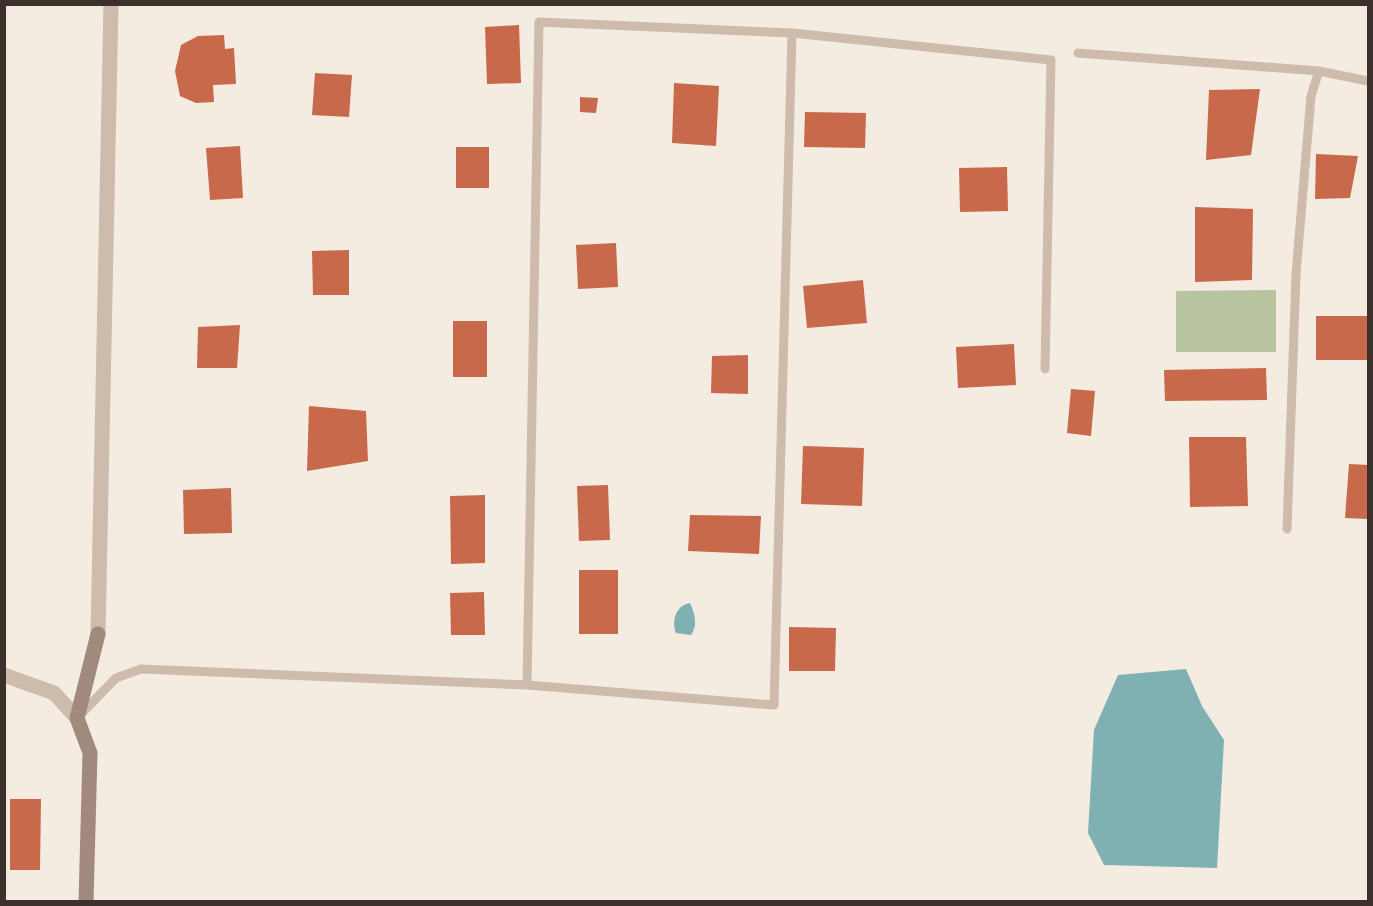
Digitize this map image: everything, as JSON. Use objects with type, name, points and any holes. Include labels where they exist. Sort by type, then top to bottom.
[{"type":"street","points":[[77,718],[98,634],[111,4]]},
{"type":"street","points":[[4,675],[54,693],[77,718],[90,753],[86,902]]},
{"type":"lane","points":[[527,685],[539,22],[792,33],[1051,60],[1045,369]]},
{"type":"lane","points":[[77,718],[116,678],[141,669],[527,685],[774,705],[792,33]]},
{"type":"lane","points":[[1078,53],[1319,71],[1368,81]]},
{"type":"lane","points":[[1287,529],[1296,274],[1311,96],[1319,71]]},
{"type":"green space","points":[[1276,290],[1276,352],[1176,352],[1176,291]]},
{"type":"water","points":[[690,603],[695,619],[693,631],[691,635],[676,633],[674,624],[676,614],[681,607]]},
{"type":"water","points":[[1186,669],[1202,706],[1224,740],[1217,868],[1104,865],[1088,833],[1094,730],[1118,675]]},
{"type":"building","points":[[519,25],[521,83],[487,84],[485,27]]},
{"type":"building","points":[[224,35],[225,49],[234,48],[236,84],[213,85],[214,102],[196,103],[180,96],[175,71],[181,45],[198,36]]},
{"type":"building","points":[[315,73],[352,75],[349,117],[312,115]]},
{"type":"building","points":[[674,83],[719,86],[716,146],[672,143]]},
{"type":"building","points":[[1260,89],[1251,155],[1206,160],[1209,90]]},
{"type":"building","points":[[580,97],[598,98],[596,113],[580,112]]},
{"type":"building","points":[[805,112],[866,113],[865,148],[804,147]]},
{"type":"building","points":[[240,146],[243,198],[210,200],[206,148]]},
{"type":"building","points":[[456,147],[489,147],[489,188],[456,188]]},
{"type":"building","points":[[1316,154],[1358,156],[1350,198],[1315,199]]},
{"type":"building","points":[[1007,167],[1008,211],[960,212],[959,168]]},
{"type":"building","points":[[1195,207],[1253,209],[1252,280],[1195,282]]},
{"type":"building","points":[[616,243],[618,287],[578,289],[576,245]]},
{"type":"building","points":[[349,250],[349,295],[313,295],[312,251]]},
{"type":"building","points":[[863,280],[867,323],[807,328],[803,286]]},
{"type":"building","points":[[1316,316],[1368,316],[1368,360],[1316,360]]},
{"type":"building","points":[[453,321],[487,321],[487,377],[453,377]]},
{"type":"building","points":[[240,325],[237,368],[197,368],[198,327]]},
{"type":"building","points":[[1014,344],[1016,385],[958,388],[956,347]]},
{"type":"building","points":[[748,355],[748,394],[711,393],[712,356]]},
{"type":"building","points":[[1266,368],[1267,400],[1165,401],[1164,370]]},
{"type":"building","points":[[1071,389],[1095,391],[1091,436],[1067,433]]},
{"type":"building","points":[[309,406],[366,411],[368,461],[307,471]]},
{"type":"building","points":[[1189,437],[1246,437],[1248,506],[1190,507]]},
{"type":"building","points":[[803,446],[864,448],[862,506],[801,504]]},
{"type":"building","points":[[1349,464],[1368,465],[1368,519],[1345,518]]},
{"type":"building","points":[[608,485],[610,540],[579,541],[577,486]]},
{"type":"building","points":[[231,488],[232,533],[184,534],[183,490]]},
{"type":"building","points":[[485,495],[485,563],[451,564],[450,496]]},
{"type":"building","points":[[690,515],[761,516],[759,554],[688,551]]},
{"type":"building","points":[[579,570],[618,570],[618,634],[579,634]]},
{"type":"building","points":[[484,592],[485,635],[451,635],[450,593]]},
{"type":"building","points":[[789,627],[836,628],[835,671],[789,671]]},
{"type":"building","points":[[10,799],[41,799],[40,870],[10,870]]}]
